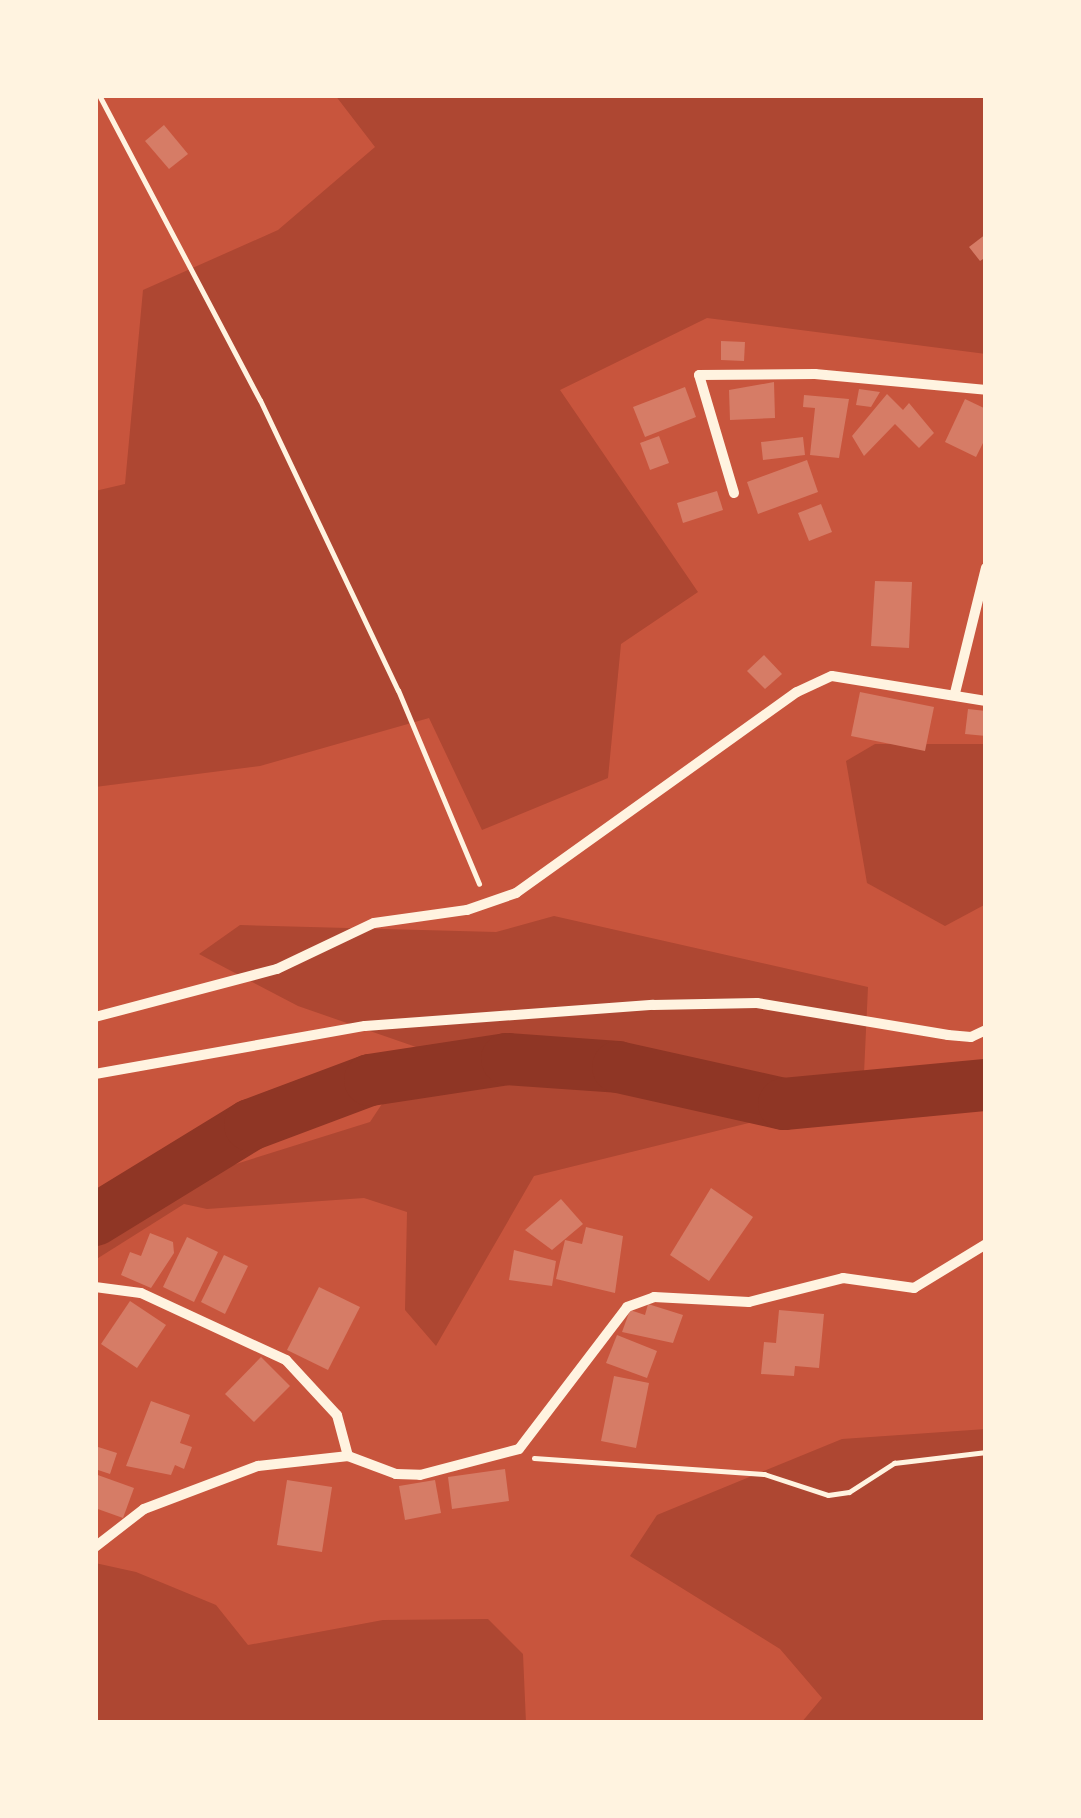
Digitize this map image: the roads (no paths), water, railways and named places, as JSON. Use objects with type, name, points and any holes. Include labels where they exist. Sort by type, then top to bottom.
[{"type":"street","points":[[734,494],[699,375],[797,374],[986,390]]},
{"type":"street","points":[[955,692],[986,568]]},
{"type":"street","points":[[95,1017],[277,968],[374,923],[487,904],[556,868],[798,692],[832,676],[955,692],[986,701]]},
{"type":"street","points":[[95,1074],[365,1026],[653,1005],[757,1003],[972,1038],[986,1030]]},
{"type":"street","points":[[95,1547],[144,1509],[194,1485],[258,1466],[348,1456],[396,1474],[420,1475],[518,1449],[627,1308],[654,1297],[749,1302],[843,1278],[914,1288],[986,1244]]},
{"type":"street","points":[[95,1287],[140,1293],[286,1360],[338,1414],[348,1456]]},
{"type":"waterway","points":[[95,1220],[250,1125],[370,1080],[507,1059],[618,1067],[784,1104],[986,1085]]}]
